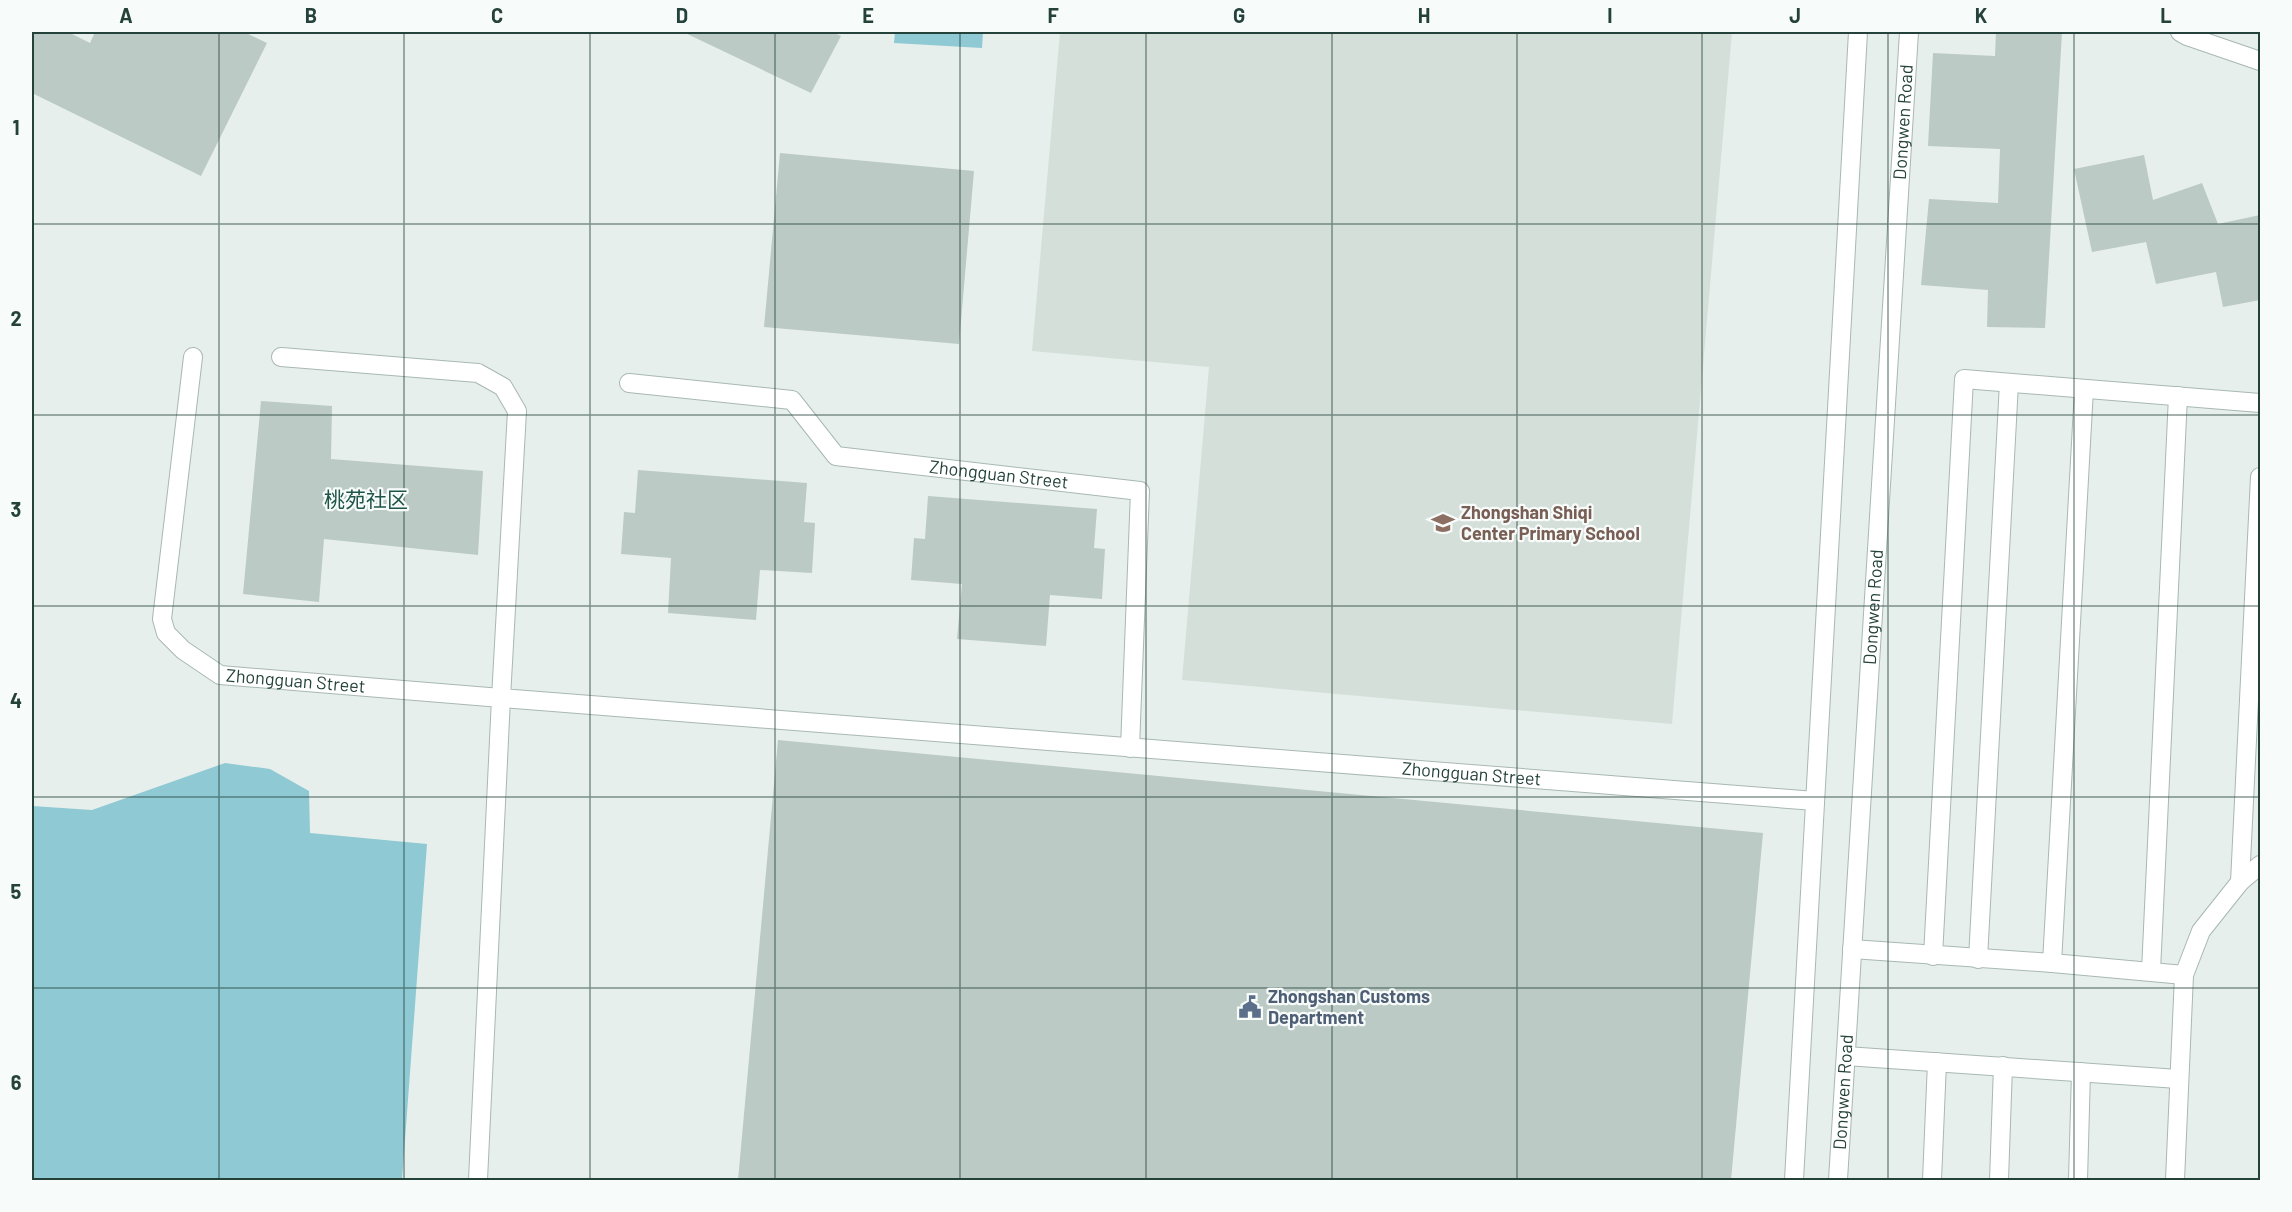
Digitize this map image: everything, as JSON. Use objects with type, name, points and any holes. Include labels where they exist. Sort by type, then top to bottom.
[{"type":"street","points":[[1794,1180],[1858,32]]},
{"type":"street","name":"Dongwen Road","points":[[1838,1180],[1909,32]]},
{"type":"street","points":[[2180,32],[2260,62]]},
{"type":"street","name":"Zhongguan Street","points":[[193,357],[162,618],[166,633],[183,650],[220,675],[1815,801]]},
{"type":"street","points":[[281,357],[478,373],[503,387],[517,411],[478,1180]]},
{"type":"street","points":[[1934,956],[1964,379],[2260,404]]},
{"type":"street","name":"Zhongguan Street","points":[[629,383],[792,400],[836,456],[1140,491],[1130,748]]},
{"type":"street","points":[[1978,959],[2009,383]]},
{"type":"street","points":[[2052,963],[2084,389]]},
{"type":"street","points":[[2151,971],[2178,396]]},
{"type":"street","points":[[2240,882],[2260,477]]},
{"type":"street","points":[[2175,1180],[2184,975],[2201,931],[2240,882],[2260,865]]},
{"type":"street","points":[[1852,950],[2052,963],[2184,975]]},
{"type":"street","points":[[1846,1056],[2178,1078]]},
{"type":"street","points":[[1932,1180],[1937,1062]]},
{"type":"street","points":[[1999,1180],[2003,1066]]},
{"type":"street","points":[[2078,1180],[2081,1072]]},
{"type":"shaded area","name":"Zhongshan Shiqi Center Primary School","points":[[1060,32],[1732,32],[1672,724],[1182,680],[1209,367],[1032,351]]},
{"type":"water","points":[[895,32],[983,32],[982,48],[894,43]]},
{"type":"water","points":[[225,763],[270,769],[309,791],[310,833],[427,844],[402,1180],[32,1180],[32,806],[92,810]]},
{"type":"building","points":[[35,32],[68,32],[90,43],[95,32],[244,32],[267,43],[201,176],[32,93],[32,39]]},
{"type":"building","points":[[683,32],[832,32],[841,36],[811,93]]},
{"type":"building","points":[[1996,32],[2062,32],[2045,328],[1987,327],[1988,290],[1921,285],[1929,199],[1998,203],[2000,149],[1928,146],[1933,53],[1995,56]]},
{"type":"building","points":[[780,153],[974,171],[959,344],[764,327]]},
{"type":"building","points":[[2144,155],[2153,200],[2202,183],[2218,224],[2260,215],[2260,300],[2223,307],[2216,272],[2156,284],[2146,242],[2092,252],[2074,169]]},
{"type":"building","points":[[261,401],[332,406],[331,459],[483,471],[478,555],[324,539],[319,602],[243,594]]},
{"type":"building","points":[[638,470],[807,483],[804,522],[815,523],[812,573],[760,570],[756,620],[668,613],[671,558],[621,554],[624,512],[635,513]]},
{"type":"building","points":[[928,496],[1097,509],[1094,548],[1105,549],[1102,599],[1050,595],[1046,646],[957,639],[962,584],[911,580],[914,538],[925,539]]},
{"type":"building","name":"Zhongshan Customs Department","points":[[778,740],[1763,833],[1731,1180],[738,1180]]},
{"type":"place","name":"Zhongshan Shiqi Center Primary School","points":[[1443,523]]},
{"type":"place","name":"Zhongshan Customs Department","points":[[1250,1007]]},
{"type":"district","name":"桃苑社区","points":[[366,500]]}]
